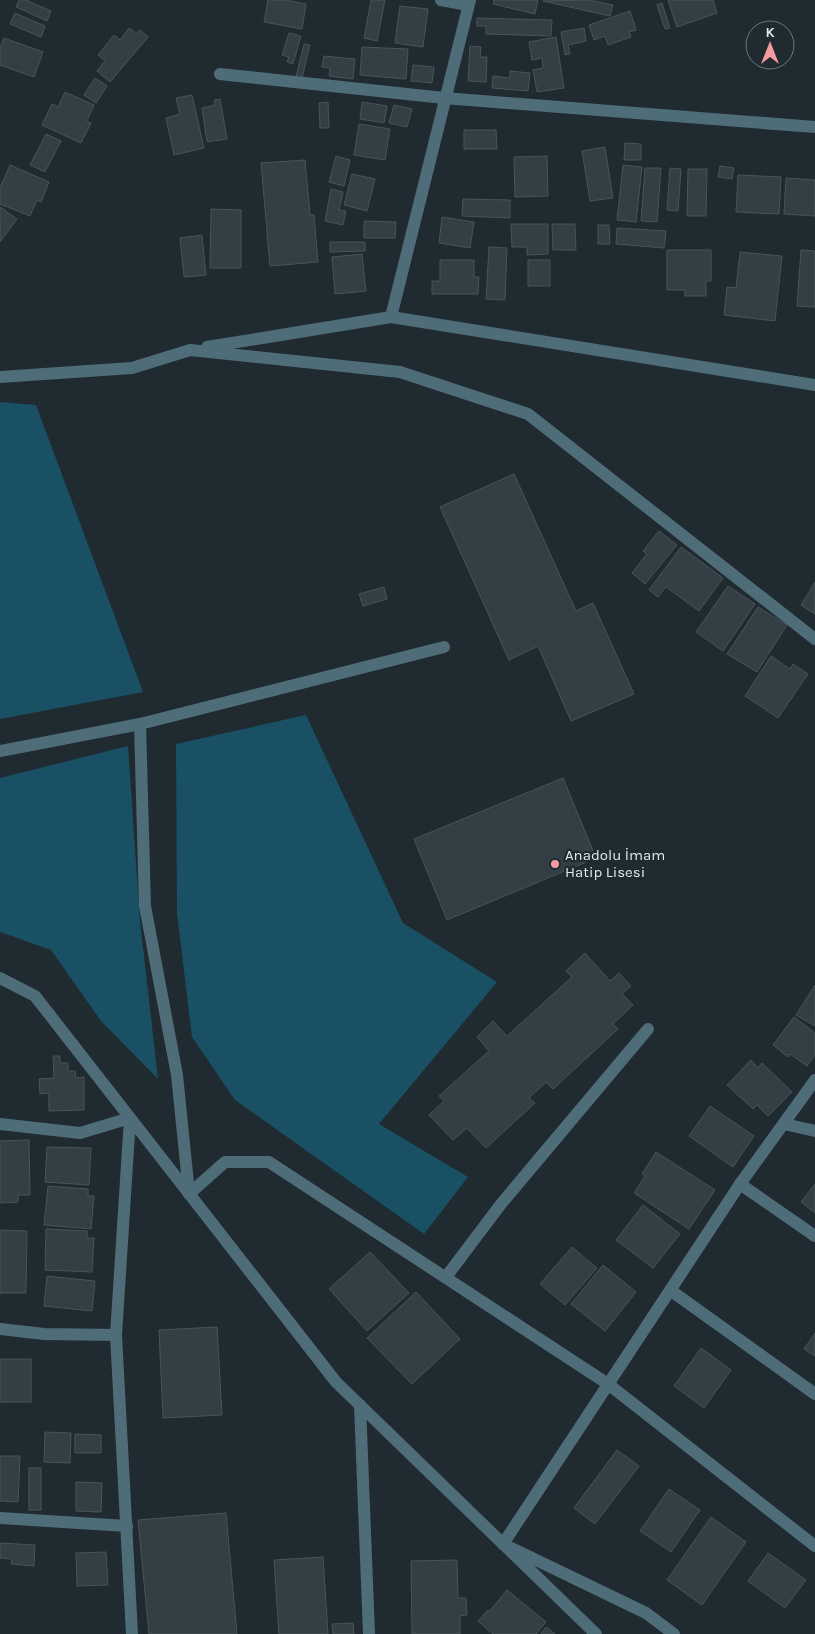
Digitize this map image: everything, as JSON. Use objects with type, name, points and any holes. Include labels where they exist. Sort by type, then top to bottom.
[{"type":"street","points":[[391,317],[469,3],[441,0]]},
{"type":"street","points":[[220,74],[444,98],[815,126]]},
{"type":"street","points":[[0,377],[132,368],[190,350],[391,317],[815,385]]},
{"type":"street","points":[[190,350],[400,372],[528,414],[815,638]]},
{"type":"street","points":[[0,752],[140,724],[444,647]]},
{"type":"street","points":[[140,724],[145,906],[177,1075],[189,1194]]},
{"type":"street","points":[[0,978],[35,996],[336,1382],[596,1634]]},
{"type":"street","points":[[446,1277],[501,1204],[648,1030]]},
{"type":"street","points":[[503,1544],[740,1184],[815,1080]]},
{"type":"street","points":[[0,1124],[80,1132],[130,1118]]},
{"type":"street","points":[[130,1118],[116,1335],[132,1634]]},
{"type":"street","points":[[784,1124],[815,1131]]},
{"type":"street","points":[[189,1194],[225,1162],[269,1162],[608,1384],[815,1546]]},
{"type":"street","points":[[740,1184],[815,1236]]},
{"type":"street","points":[[670,1290],[815,1394]]},
{"type":"street","points":[[0,1329],[44,1334],[116,1335]]},
{"type":"street","points":[[360,1405],[369,1634]]},
{"type":"street","points":[[0,1518],[127,1526]]},
{"type":"street","points":[[503,1544],[646,1613],[674,1634]]},
{"type":"shaded area","points":[[0,402],[36,405],[143,692],[0,719]]},
{"type":"shaded area","points":[[306,715],[403,923],[497,982],[379,1124],[468,1177],[424,1234],[235,1100],[192,1037],[177,913],[176,744]]},
{"type":"shaded area","points":[[128,746],[140,921],[158,1079],[101,1021],[51,950],[0,932],[0,778]]},
{"type":"building","points":[[19,0],[26,0],[51,11],[47,21],[16,7]]},
{"type":"building","points":[[268,0],[286,0],[306,4],[302,29],[264,22]]},
{"type":"building","points":[[371,0],[385,0],[377,41],[364,38]]},
{"type":"building","points":[[494,0],[538,0],[535,14],[493,4]]},
{"type":"building","points":[[589,0],[613,5],[610,16],[543,1]]},
{"type":"building","points":[[668,0],[713,0],[717,13],[677,27]]},
{"type":"building","points":[[662,3],[670,28],[665,29],[657,5]]},
{"type":"building","points":[[400,6],[428,9],[423,47],[395,43]]},
{"type":"building","points":[[630,11],[636,30],[629,32],[631,37],[608,45],[605,36],[594,40],[589,25]]},
{"type":"building","points":[[15,13],[45,26],[41,37],[10,24]]},
{"type":"building","points":[[477,18],[552,20],[551,36],[486,34],[486,26],[477,26]]},
{"type":"building","points":[[129,28],[137,34],[140,30],[148,37],[110,82],[97,71],[105,61],[98,55],[114,35],[120,40]]},
{"type":"building","points":[[584,28],[586,41],[568,45],[570,54],[565,55],[561,32]]},
{"type":"building","points":[[289,33],[301,36],[293,64],[287,62],[289,57],[282,55]]},
{"type":"building","points":[[556,37],[564,88],[537,92],[533,70],[543,68],[542,58],[532,60],[529,42]]},
{"type":"building","points":[[4,38],[43,52],[34,77],[0,65],[0,48]]},
{"type":"building","points":[[304,44],[310,45],[302,78],[296,77]]},
{"type":"building","points":[[470,46],[481,47],[480,57],[487,57],[486,82],[468,81]]},
{"type":"building","points":[[362,47],[408,49],[406,79],[360,75]]},
{"type":"building","points":[[324,56],[355,59],[353,79],[329,76],[330,68],[322,67]]},
{"type":"building","points":[[413,65],[434,67],[432,83],[411,81]]},
{"type":"building","points":[[510,71],[530,73],[528,91],[492,88],[493,76],[510,78]]},
{"type":"building","points":[[95,78],[107,86],[96,103],[84,95]]},
{"type":"building","points":[[65,92],[94,105],[87,121],[91,123],[81,143],[42,125],[52,104],[58,107]]},
{"type":"building","points":[[192,95],[204,148],[174,155],[166,118],[180,114],[176,98]]},
{"type":"building","points":[[220,99],[227,139],[207,142],[202,108],[215,105],[214,100]]},
{"type":"building","points":[[328,102],[329,128],[320,128],[319,103]]},
{"type":"building","points":[[362,102],[387,106],[384,123],[360,119]]},
{"type":"building","points":[[394,105],[412,109],[407,127],[389,123]]},
{"type":"building","points":[[359,124],[390,129],[385,160],[354,155]]},
{"type":"building","points":[[464,130],[496,130],[497,149],[464,149]]},
{"type":"building","points":[[46,134],[61,141],[45,172],[30,165]]},
{"type":"building","points":[[625,143],[641,144],[641,160],[624,160]]},
{"type":"building","points":[[605,147],[613,198],[590,201],[582,151]]},
{"type":"building","points":[[336,156],[350,160],[344,186],[329,182]]},
{"type":"building","points":[[547,156],[548,196],[515,197],[514,157]]},
{"type":"building","points":[[305,160],[310,215],[314,215],[318,262],[270,266],[261,163]]},
{"type":"building","points":[[10,165],[49,182],[41,202],[37,200],[30,216],[0,204],[0,188]]},
{"type":"building","points":[[623,165],[642,167],[636,222],[617,220]]},
{"type":"building","points":[[720,166],[734,168],[732,179],[718,177]]},
{"type":"building","points":[[645,168],[661,168],[657,222],[641,221]]},
{"type":"building","points":[[670,168],[681,169],[678,211],[667,210]]},
{"type":"building","points":[[688,169],[707,169],[706,216],[687,216]]},
{"type":"building","points":[[352,174],[375,179],[367,211],[344,205]]},
{"type":"building","points":[[738,175],[781,177],[779,214],[736,212]]},
{"type":"building","points":[[786,178],[815,180],[815,216],[784,214]]},
{"type":"building","points":[[331,189],[343,192],[339,210],[346,211],[343,225],[325,221]]},
{"type":"building","points":[[463,199],[510,200],[510,218],[462,216]]},
{"type":"building","points":[[0,207],[17,219],[0,242]]},
{"type":"building","points":[[211,209],[241,210],[241,268],[210,268]]},
{"type":"building","points":[[442,217],[474,222],[470,248],[439,243]]},
{"type":"building","points":[[364,221],[396,222],[395,238],[364,238]]},
{"type":"building","points":[[511,224],[548,224],[548,254],[527,255],[527,247],[512,247]]},
{"type":"building","points":[[552,224],[575,224],[576,250],[553,250]]},
{"type":"building","points":[[598,225],[609,225],[610,244],[598,244]]},
{"type":"building","points":[[617,228],[666,231],[664,248],[616,244]]},
{"type":"building","points":[[202,235],[206,275],[184,277],[180,238]]},
{"type":"building","points":[[330,242],[365,242],[365,251],[330,252]]},
{"type":"building","points":[[489,247],[507,248],[505,300],[486,299]]},
{"type":"building","points":[[667,250],[711,250],[711,281],[706,281],[706,296],[685,296],[685,290],[667,290]]},
{"type":"building","points":[[801,250],[815,251],[815,307],[797,306]]},
{"type":"building","points":[[740,252],[782,256],[775,321],[724,315],[727,287],[736,288]]},
{"type":"building","points":[[362,254],[366,291],[335,294],[332,257]]},
{"type":"building","points":[[440,260],[474,260],[474,277],[479,277],[478,294],[432,294],[432,281],[440,281]]},
{"type":"building","points":[[528,260],[550,260],[550,286],[528,286]]},
{"type":"building","points":[[514,474],[576,611],[593,603],[634,694],[571,721],[538,646],[509,660],[440,507]]},
{"type":"building","points":[[659,531],[677,545],[645,584],[632,573],[647,554],[643,551]]},
{"type":"building","points":[[681,547],[723,578],[699,611],[666,587],[658,597],[649,590]]},
{"type":"building","points":[[815,582],[815,614],[801,605]]},
{"type":"building","points":[[728,586],[755,604],[723,651],[696,632]]},
{"type":"building","points":[[384,587],[387,599],[363,606],[359,594]]},
{"type":"building","points":[[758,607],[787,625],[757,672],[727,654]]},
{"type":"building","points":[[771,656],[790,669],[793,664],[808,674],[778,718],[745,696]]},
{"type":"building","points":[[563,778],[596,858],[447,920],[414,839]]},
{"type":"building","points":[[585,953],[610,981],[619,973],[631,986],[622,994],[633,1005],[613,1024],[618,1029],[553,1089],[546,1082],[529,1098],[535,1103],[486,1148],[467,1128],[453,1140],[429,1115],[444,1101],[439,1096],[489,1051],[477,1037],[493,1021],[507,1036],[572,977],[566,971]]},
{"type":"building","points":[[815,985],[815,1026],[796,1015]]},
{"type":"building","points":[[794,1017],[815,1033],[815,1055],[807,1066],[790,1054],[788,1057],[773,1045]]},
{"type":"building","points":[[53,1056],[60,1056],[60,1063],[68,1063],[68,1071],[75,1071],[76,1078],[84,1077],[84,1110],[49,1111],[49,1093],[40,1094],[39,1079],[54,1078]]},
{"type":"building","points":[[751,1060],[758,1068],[762,1063],[792,1092],[768,1116],[757,1105],[753,1109],[727,1085]]},
{"type":"building","points":[[710,1106],[754,1136],[733,1167],[689,1136]]},
{"type":"building","points":[[29,1140],[30,1195],[18,1195],[18,1202],[0,1203],[0,1141]]},
{"type":"building","points":[[47,1147],[91,1148],[89,1185],[45,1182]]},
{"type":"building","points":[[656,1152],[715,1190],[689,1229],[634,1193],[645,1176],[642,1174]]},
{"type":"building","points":[[815,1184],[815,1213],[801,1202]]},
{"type":"building","points":[[48,1186],[88,1189],[88,1196],[94,1196],[91,1229],[44,1225]]},
{"type":"building","points":[[643,1205],[680,1234],[653,1268],[616,1240]]},
{"type":"building","points":[[46,1229],[87,1231],[87,1238],[94,1238],[92,1272],[45,1270]]},
{"type":"building","points":[[0,1230],[27,1231],[26,1293],[0,1293]]},
{"type":"building","points":[[572,1247],[597,1268],[565,1305],[540,1284]]},
{"type":"building","points":[[370,1252],[409,1293],[367,1331],[329,1289]]},
{"type":"building","points":[[603,1265],[636,1292],[605,1331],[571,1304]]},
{"type":"building","points":[[47,1276],[95,1281],[92,1311],[44,1306]]},
{"type":"building","points":[[416,1292],[460,1339],[412,1384],[367,1338]]},
{"type":"building","points":[[217,1327],[222,1415],[163,1418],[159,1330]]},
{"type":"building","points":[[815,1333],[815,1356],[804,1349]]},
{"type":"building","points":[[701,1348],[731,1370],[704,1408],[674,1386]]},
{"type":"building","points":[[0,1359],[31,1359],[31,1402],[0,1402]]},
{"type":"building","points":[[45,1432],[71,1433],[70,1463],[44,1462]]},
{"type":"building","points":[[75,1434],[101,1435],[101,1453],[75,1453]]},
{"type":"building","points":[[617,1450],[639,1466],[595,1524],[574,1508]]},
{"type":"building","points":[[0,1456],[20,1456],[18,1502],[0,1501]]},
{"type":"building","points":[[29,1468],[41,1468],[41,1510],[29,1510]]},
{"type":"building","points":[[76,1482],[102,1483],[101,1512],[76,1511]]},
{"type":"building","points":[[669,1489],[700,1510],[671,1552],[640,1531]]},
{"type":"building","points":[[226,1513],[237,1634],[149,1634],[138,1520]]},
{"type":"building","points":[[711,1517],[746,1542],[702,1605],[667,1580]]},
{"type":"building","points":[[0,1543],[35,1545],[34,1566],[11,1564],[12,1559],[0,1558]]},
{"type":"building","points":[[106,1552],[108,1585],[77,1586],[76,1553]]},
{"type":"building","points":[[768,1553],[806,1580],[785,1608],[748,1581]]},
{"type":"building","points":[[323,1557],[328,1634],[279,1634],[274,1560]]},
{"type":"building","points":[[457,1560],[458,1598],[466,1598],[467,1615],[460,1616],[460,1634],[412,1634],[411,1561]]},
{"type":"building","points":[[507,1590],[546,1622],[536,1634],[493,1634],[478,1621],[488,1610],[490,1611]]},
{"type":"building","points":[[353,1623],[354,1634],[333,1634],[332,1624]]},
{"type":"building","points":[[546,1627],[555,1634],[541,1634]]},
{"type":"place","name":"Anadolu İmam Hatip Lisesi","points":[[555,864]]}]
